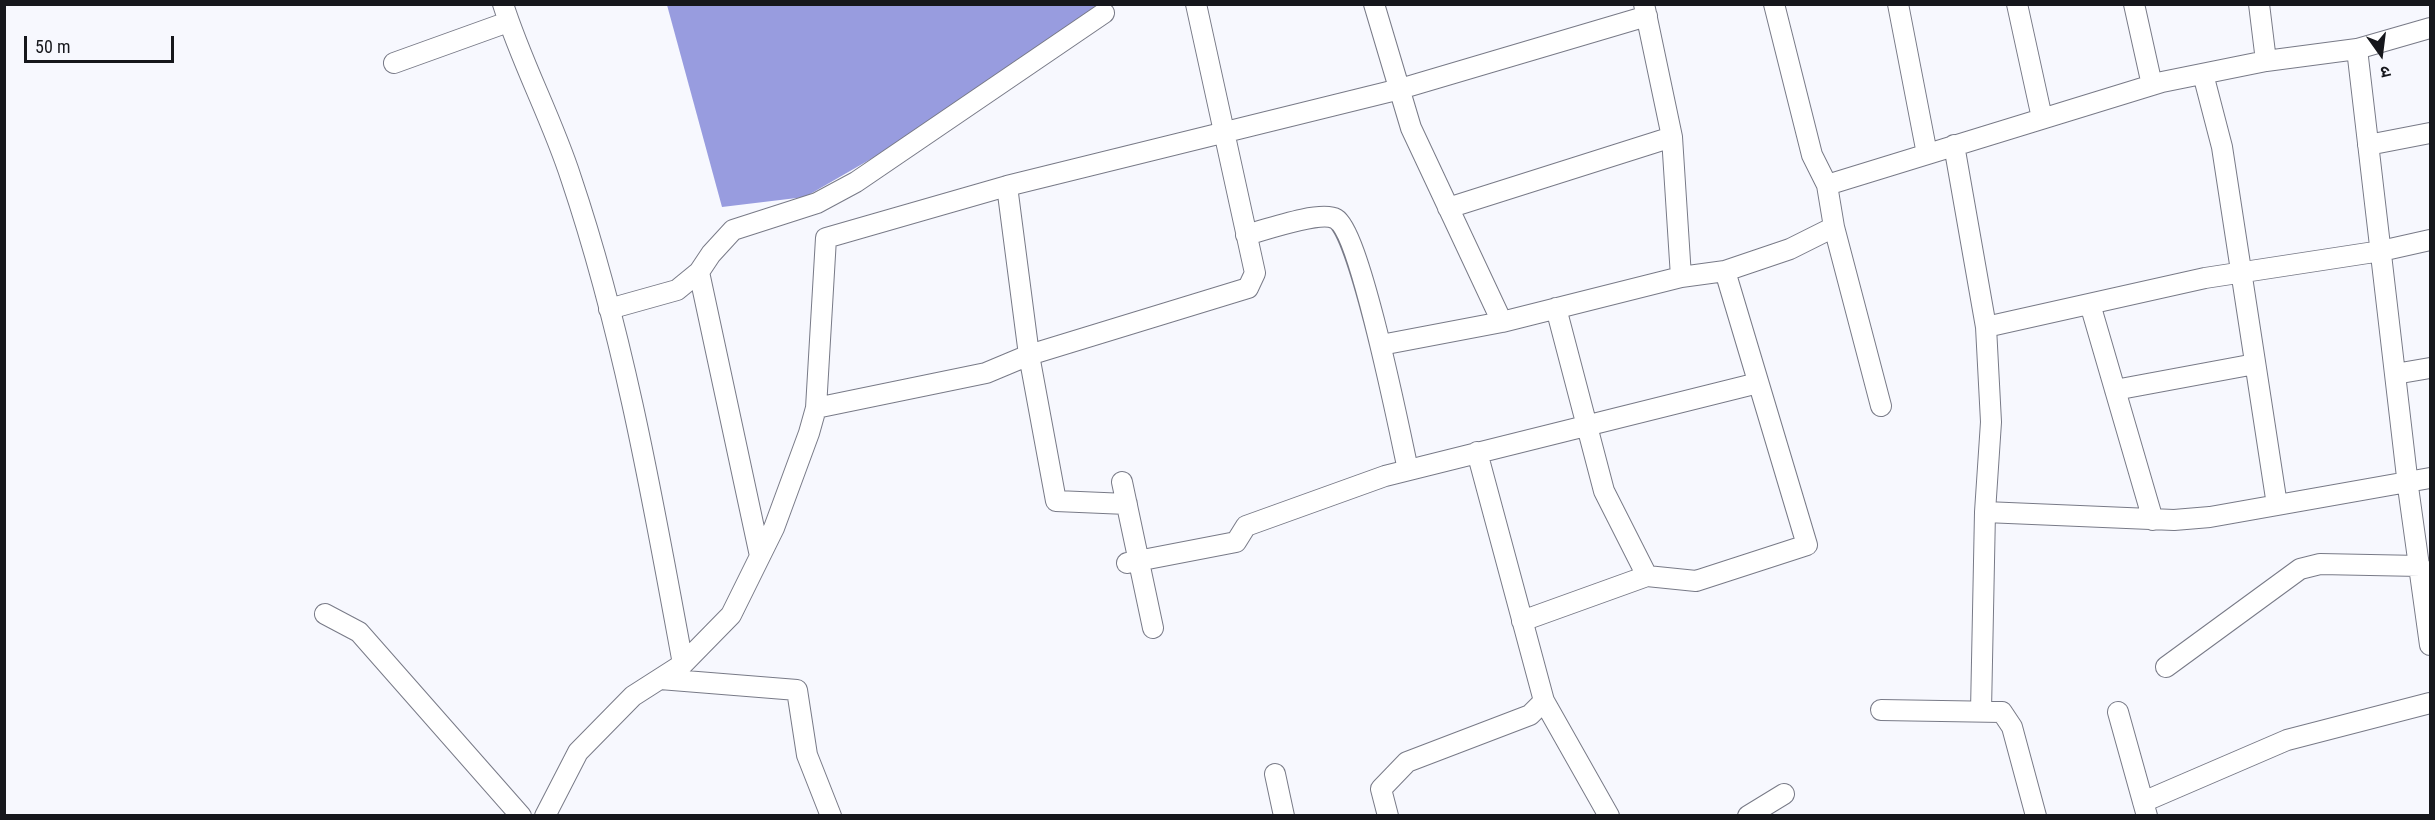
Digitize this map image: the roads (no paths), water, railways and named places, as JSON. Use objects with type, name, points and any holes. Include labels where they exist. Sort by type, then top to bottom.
[{"type":"street","points":[[816,408],[986,373],[1029,355],[1248,288],[1255,273],[1196,4]]},
{"type":"street","points":[[1374,4],[1411,128],[1502,322]]},
{"type":"street","points":[[1774,4],[1812,155],[1827,185],[1834,226],[1881,406]]},
{"type":"street","points":[[1898,4],[1927,154]]},
{"type":"street","points":[[2017,4],[2042,118]]},
{"type":"street","points":[[2134,4],[2152,85]]},
{"type":"street","points":[[2259,4],[2266,61]]},
{"type":"street","points":[[545,816],[578,752],[633,696],[683,664],[730,615],[774,528],[816,408],[826,238],[1007,186],[1400,89],[1646,10],[1672,137],[1681,277]]},
{"type":"street","points":[[394,63],[506,13],[571,177],[609,309],[661,542],[683,664]]},
{"type":"street","points":[[609,309],[677,290],[699,272],[711,254],[733,230],[817,203],[856,182],[1104,13]]},
{"type":"street","points":[[1827,185],[2152,85],[2266,61],[2357,49],[2430,28]]},
{"type":"street","points":[[2357,49],[2408,482],[2428,616],[2430,645]]},
{"type":"street","points":[[2204,74],[2222,147],[2277,506]]},
{"type":"street","points":[[2368,145],[2430,133]]},
{"type":"street","points":[[1448,208],[1672,137]]},
{"type":"street","points":[[1953,146],[1986,327],[1991,422],[1985,512],[1981,711]]},
{"type":"street","points":[[1007,186],[1029,355],[1056,501],[1127,504]]},
{"type":"street","points":[[1246,235],[1316,217],[1331,217],[1339,220],[1349,240],[1381,345],[1408,470]]},
{"type":"street","points":[[1381,345],[1502,322],[1681,277],[1725,271],[1790,249],[1834,226]]},
{"type":"street","points":[[1986,327],[2240,273],[2381,251],[2430,240]]},
{"type":"street","points":[[1522,621],[1647,576],[1696,581],[1807,545],[1725,271]]},
{"type":"street","points":[[699,272],[760,556]]},
{"type":"street","points":[[2090,304],[2153,520]]},
{"type":"street","points":[[1556,308],[1604,491],[1647,576]]},
{"type":"street","points":[[2115,390],[2255,364]]},
{"type":"street","points":[[2395,374],[2430,368]]},
{"type":"street","points":[[1133,561],[1236,542],[1246,526],[1408,470],[1758,383]]},
{"type":"street","points":[[1477,452],[1544,701],[1609,816]]},
{"type":"street","points":[[1985,512],[2153,520],[2210,517],[2430,478]]},
{"type":"street","points":[[1122,482],[1127,504],[1133,561],[1153,628]]},
{"type":"street","points":[[2166,667],[2300,569],[2320,564],[2420,566]]},
{"type":"street","points":[[325,614],[359,632],[521,816]]},
{"type":"street","points":[[660,679],[797,690],[807,755],[831,816]]},
{"type":"street","points":[[1388,816],[1381,789],[1407,762],[1530,715],[1544,701]]},
{"type":"street","points":[[2118,712],[2145,809],[2288,740],[2430,703]]},
{"type":"street","points":[[1881,710],[2002,712],[2012,727],[2036,816]]},
{"type":"street","points":[[1275,774],[1284,816]]},
{"type":"street","points":[[1748,816],[1784,794]]},
{"type":"water","points":[[667,5],[1098,5],[902,141],[805,197],[722,207]]}]
